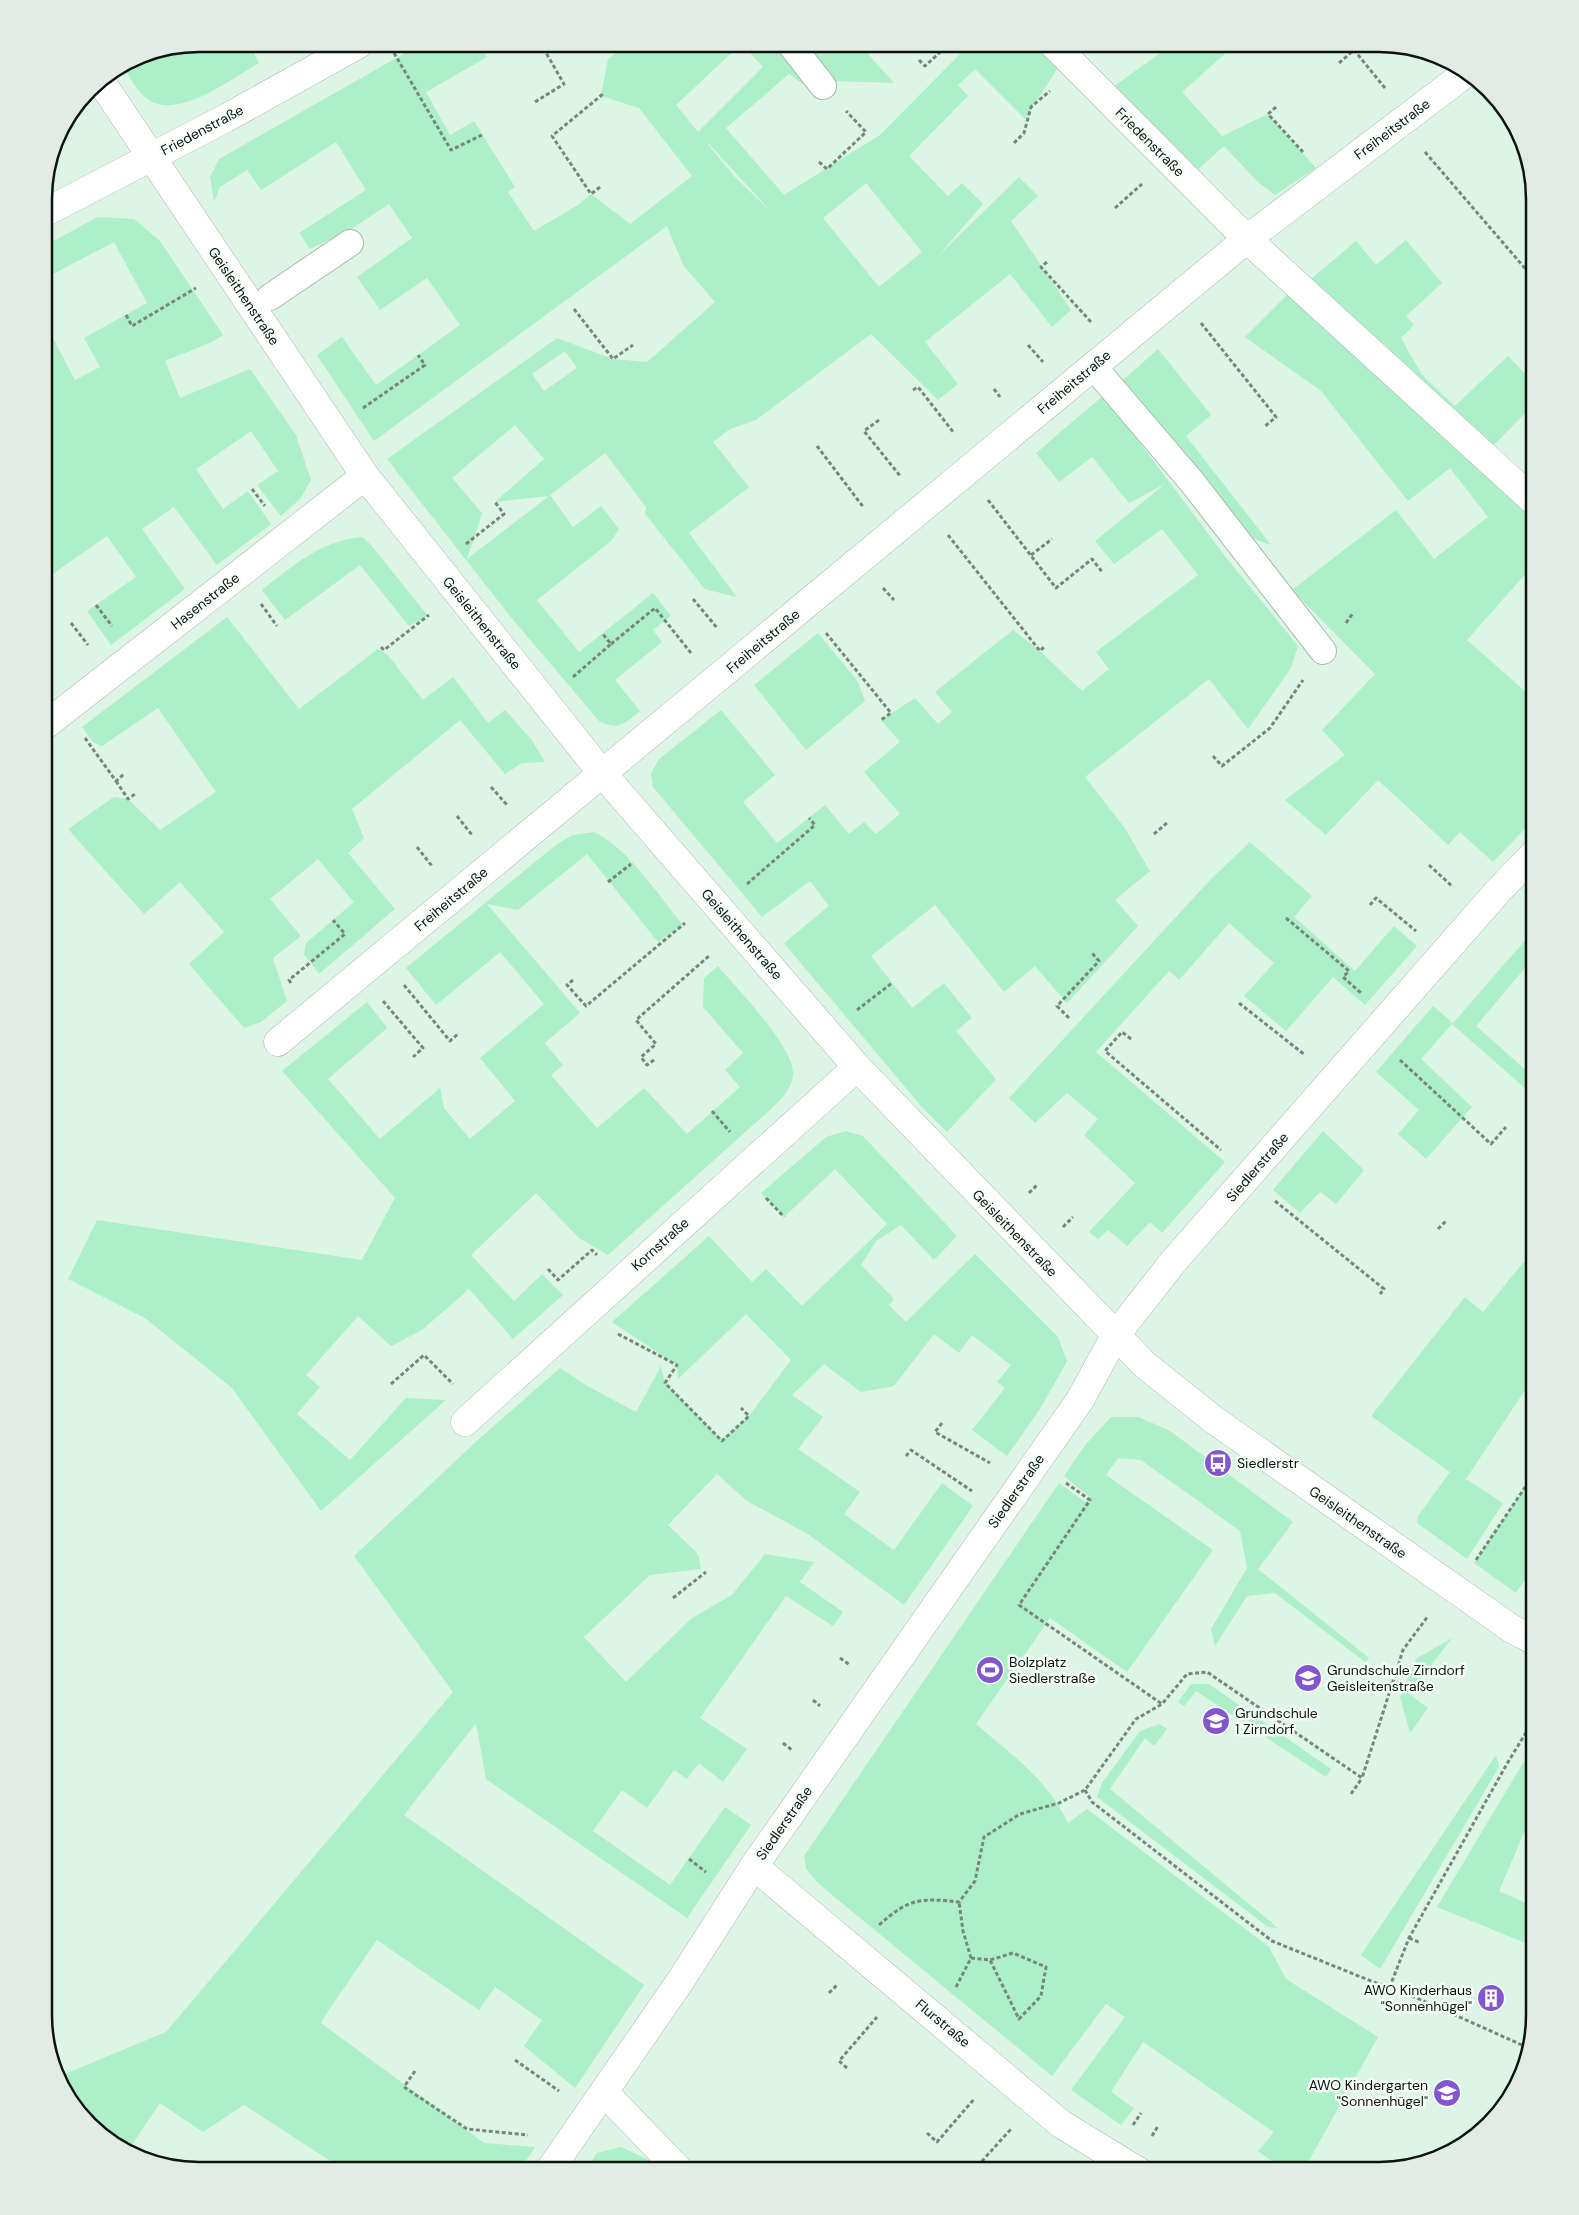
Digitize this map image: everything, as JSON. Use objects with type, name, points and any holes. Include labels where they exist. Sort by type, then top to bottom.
[{"type":"street","name":"Friedenstraße","points":[[53,208],[150,158],[344,52]]},
{"type":"street","name":"Friedenstraße","points":[[1062,53],[1247,239]]},
{"type":"street","name":"Freiheitstraße","points":[[278,1042],[1247,239],[1461,77]]},
{"type":"street","name":"Geisleithenstraße","points":[[105,87],[150,158],[365,476],[602,773],[857,1068],[1145,1365],[1214,1420],[1512,1629],[1526,1636]]},
{"type":"street","points":[[1247,239],[1526,494]]},
{"type":"street","name":"Hasenstraße","points":[[53,719],[365,476]]},
{"type":"street","name":"Siedlerstraße","points":[[556,2162],[679,1983],[754,1866],[1080,1400],[1115,1336],[1180,1254],[1526,874]]},
{"type":"street","name":"Kornstraße","points":[[464,1422],[857,1068]]},
{"type":"street","name":"Flurstraße","points":[[754,1866],[1061,2124],[1123,2162]]},
{"type":"street","points":[[604,2092],[671,2162]]},
{"type":"lane","points":[[797,53],[823,86]]},
{"type":"lane","points":[[270,297],[350,243]]},
{"type":"lane","points":[[1093,366],[1192,482],[1323,651]]},
{"type":"path","points":[[394,52],[452,150],[482,135]]},
{"type":"path","points":[[535,102],[564,84],[545,52]]},
{"type":"path","points":[[919,60],[924,66],[939,53]]},
{"type":"path","points":[[1339,63],[1351,53]]},
{"type":"path","points":[[1356,53],[1391,94]]},
{"type":"path","points":[[1014,143],[1024,133],[1031,107],[1076,67]]},
{"type":"path","points":[[819,162],[827,169],[866,132],[823,86]]},
{"type":"path","points":[[600,187],[591,194],[552,136],[603,94]]},
{"type":"path","points":[[1276,107],[1268,114],[1308,158]]},
{"type":"path","points":[[1423,149],[1526,269]]},
{"type":"path","points":[[1047,262],[1041,266],[1093,325]]},
{"type":"path","points":[[126,315],[132,326],[197,287]]},
{"type":"path","points":[[574,309],[613,359],[633,345]]},
{"type":"path","points":[[1200,322],[1276,417],[1264,427]]},
{"type":"path","points":[[356,414],[425,365],[418,355]]},
{"type":"path","points":[[914,390],[918,387],[960,441]]},
{"type":"path","points":[[879,420],[864,431],[907,484]]},
{"type":"path","points":[[817,446],[864,509]]},
{"type":"path","points":[[987,499],[1056,588],[1092,559],[1103,573]]},
{"type":"path","points":[[461,548],[504,514],[494,502]]},
{"type":"path","points":[[946,533],[1040,651],[1045,646]]},
{"type":"path","points":[[1031,555],[1052,539]]},
{"type":"path","points":[[693,599],[722,634]]},
{"type":"path","points":[[96,605],[118,633]]},
{"type":"path","points":[[567,682],[655,608],[696,659]]},
{"type":"path","points":[[381,647],[384,650],[432,613]]},
{"type":"path","points":[[269,615],[277,626]]},
{"type":"path","points":[[71,623],[91,650]]},
{"type":"path","points":[[824,631],[891,713],[881,720]]},
{"type":"path","points":[[602,634],[611,644]]},
{"type":"path","points":[[1213,756],[1222,766],[1270,728],[1323,651]]},
{"type":"path","points":[[90,745],[128,799],[135,794]]},
{"type":"path","points":[[116,781],[124,774]]},
{"type":"path","points":[[491,787],[513,812]]},
{"type":"path","points":[[457,816],[477,841]]},
{"type":"path","points":[[739,890],[815,825],[809,818]]},
{"type":"path","points":[[1154,834],[1168,822]]},
{"type":"path","points":[[417,847],[439,873]]},
{"type":"path","points":[[608,882],[635,861]]},
{"type":"path","points":[[1429,865],[1456,889]]},
{"type":"path","points":[[1370,905],[1376,898],[1418,932]]},
{"type":"path","points":[[1286,918],[1349,971],[1344,977],[1362,994]]},
{"type":"path","points":[[294,986],[289,980],[344,934],[333,920]]},
{"type":"path","points":[[573,980],[568,985],[586,1006],[686,922]]},
{"type":"path","points":[[654,1060],[648,1064],[641,1057],[656,1044],[636,1020],[712,953]]},
{"type":"path","points":[[1069,1018],[1057,1006],[1099,961],[1092,953]]},
{"type":"path","points":[[855,1012],[892,982]]},
{"type":"path","points":[[403,983],[450,1041],[459,1033]]},
{"type":"path","points":[[377,994],[422,1048],[413,1057]]},
{"type":"path","points":[[1240,1002],[1307,1057]]},
{"type":"path","points":[[1131,1039],[1122,1032],[1105,1051],[1222,1151]]},
{"type":"path","points":[[1396,1056],[1491,1144],[1506,1127]]},
{"type":"path","points":[[712,1111],[731,1133]]},
{"type":"path","points":[[761,1193],[784,1217]]},
{"type":"path","points":[[1268,1195],[1384,1290],[1380,1294]]},
{"type":"path","points":[[1438,1229],[1446,1221]]},
{"type":"path","points":[[548,1269],[558,1280],[592,1250],[602,1260]]},
{"type":"path","points":[[615,1332],[677,1365],[665,1383],[722,1441],[749,1416],[741,1408]]},
{"type":"path","points":[[390,1384],[424,1355],[458,1389]]},
{"type":"path","points":[[942,1423],[935,1432],[991,1463]]},
{"type":"path","points":[[906,1456],[911,1450],[979,1496]]},
{"type":"path","points":[[1061,1480],[1090,1500],[1019,1605],[1162,1704]]},
{"type":"path","points":[[1474,1564],[1526,1486]]},
{"type":"path","points":[[672,1598],[706,1572]]},
{"type":"path","points":[[1351,1794],[1362,1778],[1403,1650],[1431,1612]]},
{"type":"path","points":[[953,1995],[971,1958],[963,1931],[959,1902],[975,1881],[984,1837],[1020,1814],[1059,1803],[1084,1790],[1136,1719],[1162,1704],[1187,1674],[1207,1672],[1362,1778]]},
{"type":"path","points":[[1390,1986],[1409,1938],[1526,1733]]},
{"type":"path","points":[[1084,1790],[1092,1802],[1272,1941],[1376,1983],[1390,1986],[1522,2045]]},
{"type":"path","points":[[689,1859],[708,1873]]},
{"type":"path","points":[[875,1929],[898,1908],[924,1899],[959,1902]]},
{"type":"path","points":[[1409,1938],[1421,1944]]},
{"type":"path","points":[[971,1958],[990,1960],[1013,1953],[1046,1967],[1041,1996],[1019,2019],[990,1960]]},
{"type":"path","points":[[848,2068],[839,2061],[882,2012]]},
{"type":"path","points":[[515,2060],[564,2094]]},
{"type":"path","points":[[415,2071],[404,2087],[467,2129],[531,2135]]},
{"type":"path","points":[[927,2133],[937,2142],[977,2095]]},
{"type":"path","points":[[981,2162],[1013,2127]]},
{"type":"green space","points":[[253,52],[259,63],[219,87],[188,102],[172,105],[158,104],[142,95],[127,72],[153,60],[181,54]]},
{"type":"green space","points":[[407,52],[484,52],[487,57],[426,92],[450,135],[474,121],[515,187],[508,192],[534,231],[578,205],[591,194],[630,224],[692,176],[639,108],[601,96],[608,59],[617,52],[732,52],[676,105],[698,132],[763,67],[750,52],[783,52],[815,93],[789,74],[726,128],[784,195],[880,135],[961,53],[1046,53],[1059,66],[1025,119],[975,69],[958,85],[968,96],[909,156],[948,196],[962,183],[983,204],[938,256],[1019,177],[1038,196],[1011,221],[1071,310],[1052,327],[1010,274],[925,342],[958,384],[938,400],[871,334],[756,420],[730,429],[713,442],[749,487],[689,533],[737,597],[705,589],[645,514],[646,507],[605,453],[550,495],[573,527],[601,506],[619,529],[611,541],[537,600],[579,652],[653,593],[671,616],[653,630],[662,642],[615,680],[640,711],[625,723],[616,726],[599,721],[510,616],[387,459],[557,338],[613,359],[647,362],[715,302],[683,265],[667,226],[374,441],[317,355],[342,337],[376,385],[460,325],[427,278],[380,310],[357,277],[412,238],[389,204],[348,231],[310,249],[299,233],[366,190],[336,142],[261,190],[247,170],[220,187],[214,202],[210,177],[219,159]],"holes":[[[708,143],[774,215],[734,176]],[[866,183],[922,252],[879,287],[823,218]],[[565,351],[577,368],[544,391],[532,374]],[[515,425],[544,459],[495,502],[549,496],[467,559],[482,513],[452,478]]]},
{"type":"green space","points":[[808,53],[867,53],[894,83],[830,81]]},
{"type":"green space","points":[[1161,53],[1226,53],[1182,92],[1222,136],[1268,114],[1316,168],[1275,195],[1258,182],[1224,146],[1193,174],[1110,89]]},
{"type":"green space","points":[[98,217],[134,219],[160,241],[223,335],[212,342],[165,361],[180,398],[250,369],[296,435],[311,480],[300,499],[281,516],[257,485],[278,471],[251,431],[196,469],[223,509],[248,491],[271,524],[217,565],[174,507],[142,529],[185,589],[111,645],[87,611],[136,577],[107,536],[53,574],[53,338],[75,380],[100,367],[84,338],[147,303],[114,242],[53,274],[53,241]]},
{"type":"green space","points":[[1406,240],[1442,283],[1406,316],[1414,325],[1401,338],[1422,375],[1455,406],[1508,356],[1526,375],[1526,412],[1489,450],[1306,283],[1356,241],[1376,265]]},
{"type":"green space","points":[[1291,291],[1526,507],[1526,573],[1467,640],[1526,692],[1526,827],[1493,862],[1460,832],[1448,845],[1378,780],[1326,835],[1285,800],[1345,755],[1322,730],[1375,674],[1292,590],[1396,510],[1434,559],[1488,517],[1450,468],[1408,501],[1321,391],[1245,337]]},
{"type":"green space","points":[[1158,349],[1211,415],[1186,436],[1271,545],[1246,536],[1121,382]]},
{"type":"green space","points":[[1104,395],[1224,555],[1298,646],[1291,668],[1248,729],[1209,679],[1085,777],[1124,827],[1150,871],[1115,900],[1138,926],[1067,1003],[1035,966],[1004,992],[935,905],[871,956],[912,1008],[944,983],[972,1018],[956,1031],[996,1079],[947,1132],[921,1106],[784,943],[829,906],[810,881],[762,917],[653,787],[651,774],[659,759],[721,710],[775,775],[743,802],[777,843],[825,805],[849,834],[864,822],[876,834],[900,814],[864,772],[900,742],[881,720],[915,698],[938,724],[952,712],[935,692],[1013,630],[1040,651],[1082,691],[1109,669],[1096,652],[1198,575],[1162,529],[1114,564],[1095,541],[1165,484],[1129,503],[1092,457],[1059,482],[1036,453]]},
{"type":"green space","points":[[362,537],[371,545],[428,616],[409,626],[360,565],[285,620],[262,590],[297,563],[320,549],[347,539]]},
{"type":"green space","points":[[227,617],[299,709],[378,649],[387,654],[423,700],[453,677],[488,723],[505,710],[531,739],[545,762],[522,763],[505,774],[460,720],[352,809],[364,838],[348,853],[395,909],[319,974],[304,954],[306,943],[354,902],[318,859],[270,899],[301,936],[273,958],[287,1001],[261,1022],[244,1028],[189,964],[224,932],[180,882],[144,914],[68,829],[114,797],[128,799],[160,830],[216,792],[158,708],[102,746],[93,742],[82,727]]},
{"type":"green space","points":[[818,633],[857,680],[865,701],[806,750],[754,685]]},
{"type":"green space","points":[[594,832],[619,849],[631,861],[683,925],[658,942],[587,854],[518,910],[487,904],[580,1013],[545,1043],[563,1065],[551,1075],[597,1128],[644,1088],[687,1134],[740,1087],[725,1070],[743,1053],[703,1007],[704,978],[718,966],[751,1003],[785,1049],[791,1063],[793,1075],[790,1085],[774,1106],[608,1255],[579,1238],[536,1193],[471,1255],[514,1301],[542,1274],[563,1295],[513,1339],[469,1289],[422,1330],[391,1346],[358,1316],[306,1375],[320,1387],[297,1414],[350,1460],[406,1398],[446,1400],[321,1511],[232,1388],[145,1318],[68,1279],[97,1220],[362,1260],[395,1198],[282,1071],[367,1002],[387,1028],[328,1079],[380,1139],[440,1088],[444,1108],[470,1139],[515,1101],[480,1058],[544,1004],[500,952],[436,1005],[406,968],[557,844],[573,835]]},
{"type":"green space","points":[[1250,842],[1312,896],[1294,917],[1355,971],[1394,926],[1417,946],[1365,1005],[1333,977],[1286,1031],[1244,996],[1274,963],[1229,923],[1179,980],[1169,971],[1096,1052],[1225,1162],[1162,1233],[1150,1222],[1127,1246],[1108,1230],[1098,1239],[1089,1232],[1135,1183],[1084,1135],[1098,1119],[1067,1093],[1035,1123],[1009,1098],[1212,878]]},
{"type":"green space","points":[[1526,939],[1526,967],[1476,1026],[1526,1070],[1526,1089],[1452,1024],[1421,1059],[1472,1107],[1426,1159],[1398,1134],[1419,1110],[1376,1072],[1433,1006],[1453,1023]]},
{"type":"green space","points":[[846,1131],[863,1136],[957,1236],[934,1260],[901,1225],[876,1241],[861,1265],[894,1299],[889,1305],[906,1322],[975,1254],[1058,1337],[1067,1361],[1040,1409],[1007,1456],[972,1430],[1005,1388],[997,1382],[1011,1365],[972,1335],[959,1353],[934,1334],[894,1386],[861,1392],[824,1364],[792,1395],[823,1417],[798,1449],[860,1492],[844,1514],[894,1550],[942,1483],[973,1506],[904,1605],[808,1534],[747,1501],[717,1474],[668,1525],[698,1554],[701,1569],[650,1575],[584,1637],[626,1682],[692,1618],[732,1595],[765,1554],[814,1562],[800,1582],[843,1612],[833,1626],[786,1596],[700,1718],[747,1749],[723,1782],[699,1763],[687,1779],[674,1770],[647,1808],[622,1790],[593,1831],[670,1885],[725,1807],[751,1825],[687,1918],[486,1779],[476,1723],[404,1815],[644,1985],[575,2088],[524,2046],[542,2020],[495,1987],[479,2010],[377,1940],[328,2011],[321,2023],[484,2143],[535,2147],[525,2162],[332,2162],[244,2105],[203,2132],[160,2103],[131,2146],[110,2132],[83,2105],[65,2074],[166,2032],[453,1692],[354,1556],[479,1439],[560,1368],[589,1387],[636,1412],[661,1366],[665,1383],[722,1440],[749,1416],[791,1360],[746,1314],[678,1379],[677,1365],[612,1322],[709,1236],[752,1282],[766,1269],[802,1306],[887,1224],[835,1169],[784,1217],[761,1193],[826,1137]]},
{"type":"green space","points":[[1323,1131],[1364,1170],[1336,1204],[1320,1192],[1300,1213],[1273,1190]]},
{"type":"green space","points":[[1526,1261],[1526,1389],[1466,1479],[1503,1503],[1467,1559],[1417,1523],[1418,1516],[1450,1472],[1371,1416],[1465,1297],[1483,1312]]},
{"type":"green space","points":[[1111,1417],[1139,1417],[1170,1431],[1293,1522],[1258,1569],[1369,1658],[1365,1662],[1275,1593],[1247,1596],[1215,1646],[1211,1629],[1247,1568],[1240,1531],[1141,1460],[1118,1458],[1106,1475],[1213,1550],[1127,1672],[1050,1618],[976,1724],[1039,1780],[1050,1793],[1068,1823],[1087,1809],[1269,1947],[1286,1979],[1378,2037],[1308,2162],[1273,2162],[1258,2151],[1274,2132],[1143,2042],[1111,2092],[1134,2108],[1121,2125],[1071,2090],[1125,2017],[1106,2004],[1052,2076],[820,1885],[806,1869],[804,1856],[1059,1483],[1085,1502],[1090,1497],[1064,1476],[1086,1444]]},
{"type":"green space","points":[[1526,1486],[1526,1578],[1516,1593],[1474,1563]]},
{"type":"green space","points":[[1452,1638],[1409,1694],[1428,1708],[1410,1733],[1400,1697],[1416,1659]]},
{"type":"green space","points":[[1191,1684],[1209,1684],[1331,1769],[1326,1777],[1196,1691],[1184,1706],[1178,1702]]},
{"type":"green space","points":[[1159,1724],[1167,1729],[1154,1746],[1145,1738],[1110,1789],[1278,1928],[1268,1927],[1097,1797],[1102,1783],[1140,1731]]},
{"type":"green space","points":[[1496,1755],[1499,1767],[1380,1969],[1361,1955]]},
{"type":"green space","points":[[1526,1758],[1526,1828],[1499,1891],[1526,1903],[1526,1943],[1437,1907]]},
{"type":"green space","points":[[621,2147],[653,2162],[591,2162],[597,2153]]},
{"type":"place","name":"Siedlerstr","points":[[1218,1463]]},
{"type":"place","name":"Bolzplatz Siedlerstraße","points":[[990,1670]]},
{"type":"place","name":"Grundschule Zirndorf Geisleitenstraße","points":[[1308,1678]]},
{"type":"place","name":"Grundschule 1 Zirndorf","points":[[1216,1721]]},
{"type":"place","name":"AWO Kinderhaus \"Sonnenhügel\"","points":[[1491,1998]]},
{"type":"place","name":"AWO Kindergarten \"Sonnenhügel\"","points":[[1447,2093]]}]
